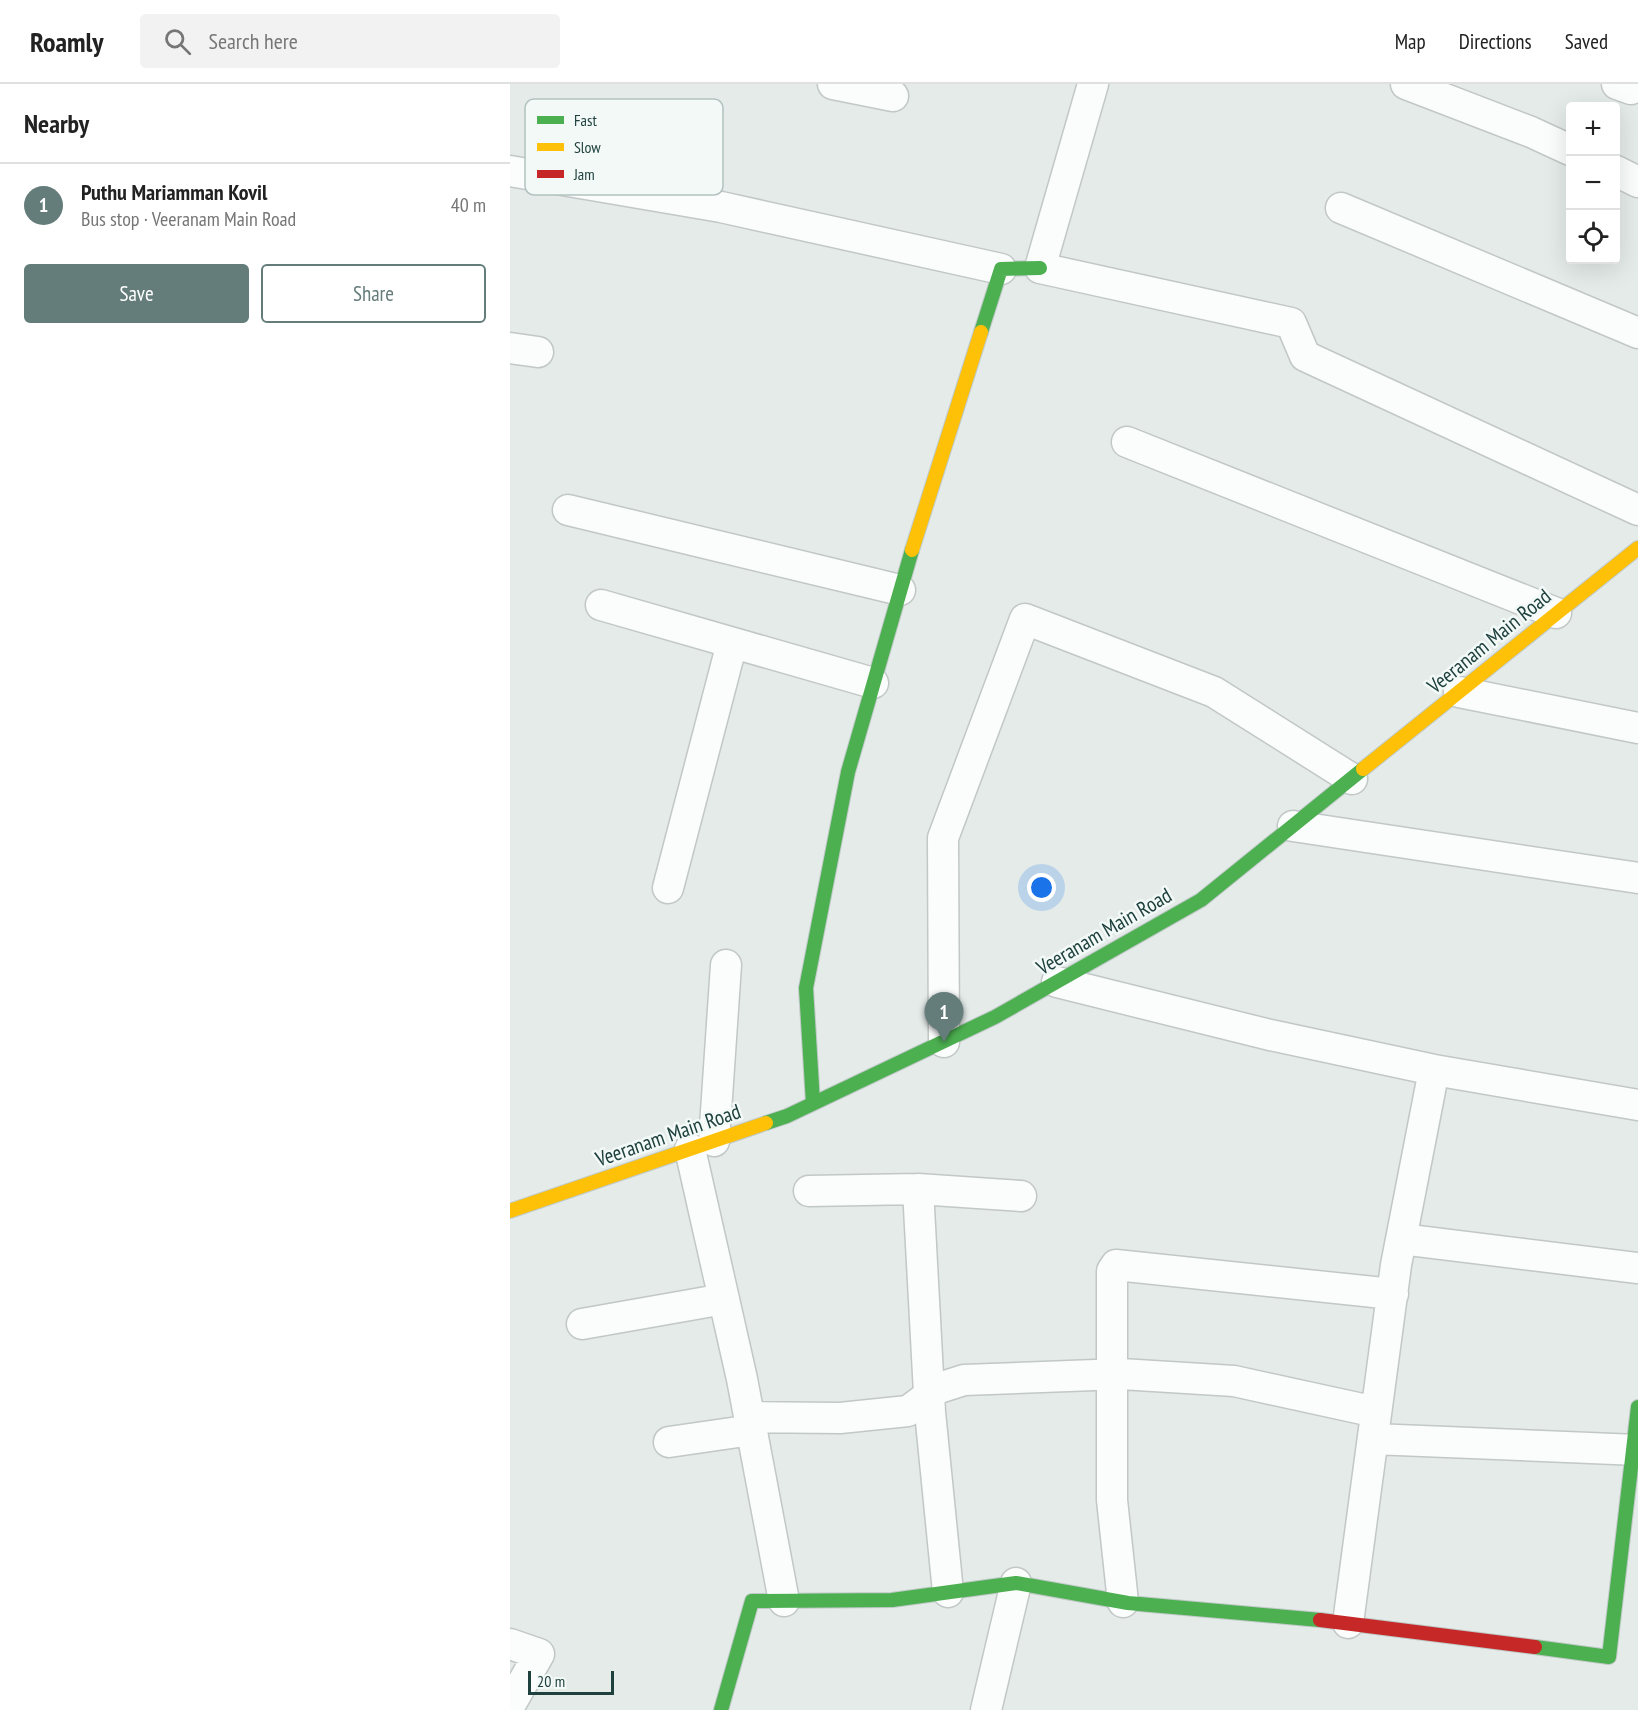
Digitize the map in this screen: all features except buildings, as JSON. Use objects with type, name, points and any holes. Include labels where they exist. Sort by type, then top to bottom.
[{"type":"street","points":[[833,84],[893,96]]},
{"type":"street","points":[[1040,268],[1093,84]]},
{"type":"street","points":[[1406,84],[1531,132],[1566,148]]},
{"type":"street","points":[[1617,84],[1631,89],[1633,84]]},
{"type":"street","points":[[510,171],[525,174]]},
{"type":"street","points":[[1620,173],[1638,182]]},
{"type":"street","points":[[651,195],[721,207],[1001,269],[1040,268],[1291,323],[1305,356],[1638,510]]},
{"type":"street","points":[[1341,208],[1638,333]]},
{"type":"street","points":[[813,1103],[806,988],[848,772],[925,503],[1001,269]]},
{"type":"street","points":[[1127,442],[1556,613]]},
{"type":"street","points":[[568,510],[900,591]]},
{"type":"street","name":"Veeranam Main Road","points":[[510,1211],[787,1116],[995,1017],[1201,900],[1638,548]]},
{"type":"street","points":[[600,605],[873,683]]},
{"type":"street","points":[[944,1042],[943,838],[1025,619],[1214,692],[1352,779]]},
{"type":"street","points":[[668,888],[732,643]]},
{"type":"street","points":[[1459,692],[1638,728]]},
{"type":"street","points":[[1293,826],[1638,878]]},
{"type":"street","points":[[726,965],[702,1145],[724,1299],[751,1424],[784,1600]]},
{"type":"street","points":[[1057,982],[1270,1035],[1434,1070],[1638,1105]]},
{"type":"street","points":[[1348,1623],[1401,1239],[1434,1070]]},
{"type":"street","points":[[918,1189],[929,1396],[948,1592]]},
{"type":"street","points":[[810,1191],[918,1189],[1021,1196]]},
{"type":"street","points":[[1401,1239],[1638,1268]]},
{"type":"street","points":[[1123,1602],[1112,1500],[1112,1271],[1116,1265],[1393,1294]]},
{"type":"street","points":[[582,1324],[724,1299]]},
{"type":"street","points":[[669,1442],[751,1424],[908,1411],[939,1388],[963,1380],[1112,1374],[1234,1381],[1375,1425],[1635,1450]]},
{"type":"street","points":[[721,1710],[752,1601],[892,1600],[1016,1583],[1123,1602],[1348,1623],[1609,1657],[1635,1450],[1638,1407]]},
{"type":"street","points":[[987,1710],[1016,1583]]},
{"type":"street","points":[[510,1644],[538,1654],[510,1706]]},
{"type":"traffic: fast","points":[[981,332],[1001,269],[1040,268]]},
{"type":"traffic: fast","points":[[813,1103],[806,988],[848,772],[912,550]]},
{"type":"traffic: fast","points":[[766,1123],[787,1116],[995,1017],[1201,900],[1363,769]]},
{"type":"traffic: fast","points":[[1535,1647],[1609,1657],[1638,1407]]},
{"type":"traffic: fast","points":[[721,1710],[752,1601],[892,1600],[1016,1583],[1128,1603],[1320,1620]]},
{"type":"traffic: slow","points":[[912,550],[981,332]]},
{"type":"traffic: slow","points":[[1363,769],[1638,548]]},
{"type":"traffic: slow","points":[[510,1211],[766,1123]]},
{"type":"traffic: jam","points":[[1320,1620],[1535,1647]]},
{"type":"place","name":"Puthu Mariamman Kovil","points":[[944,1042]]}]
